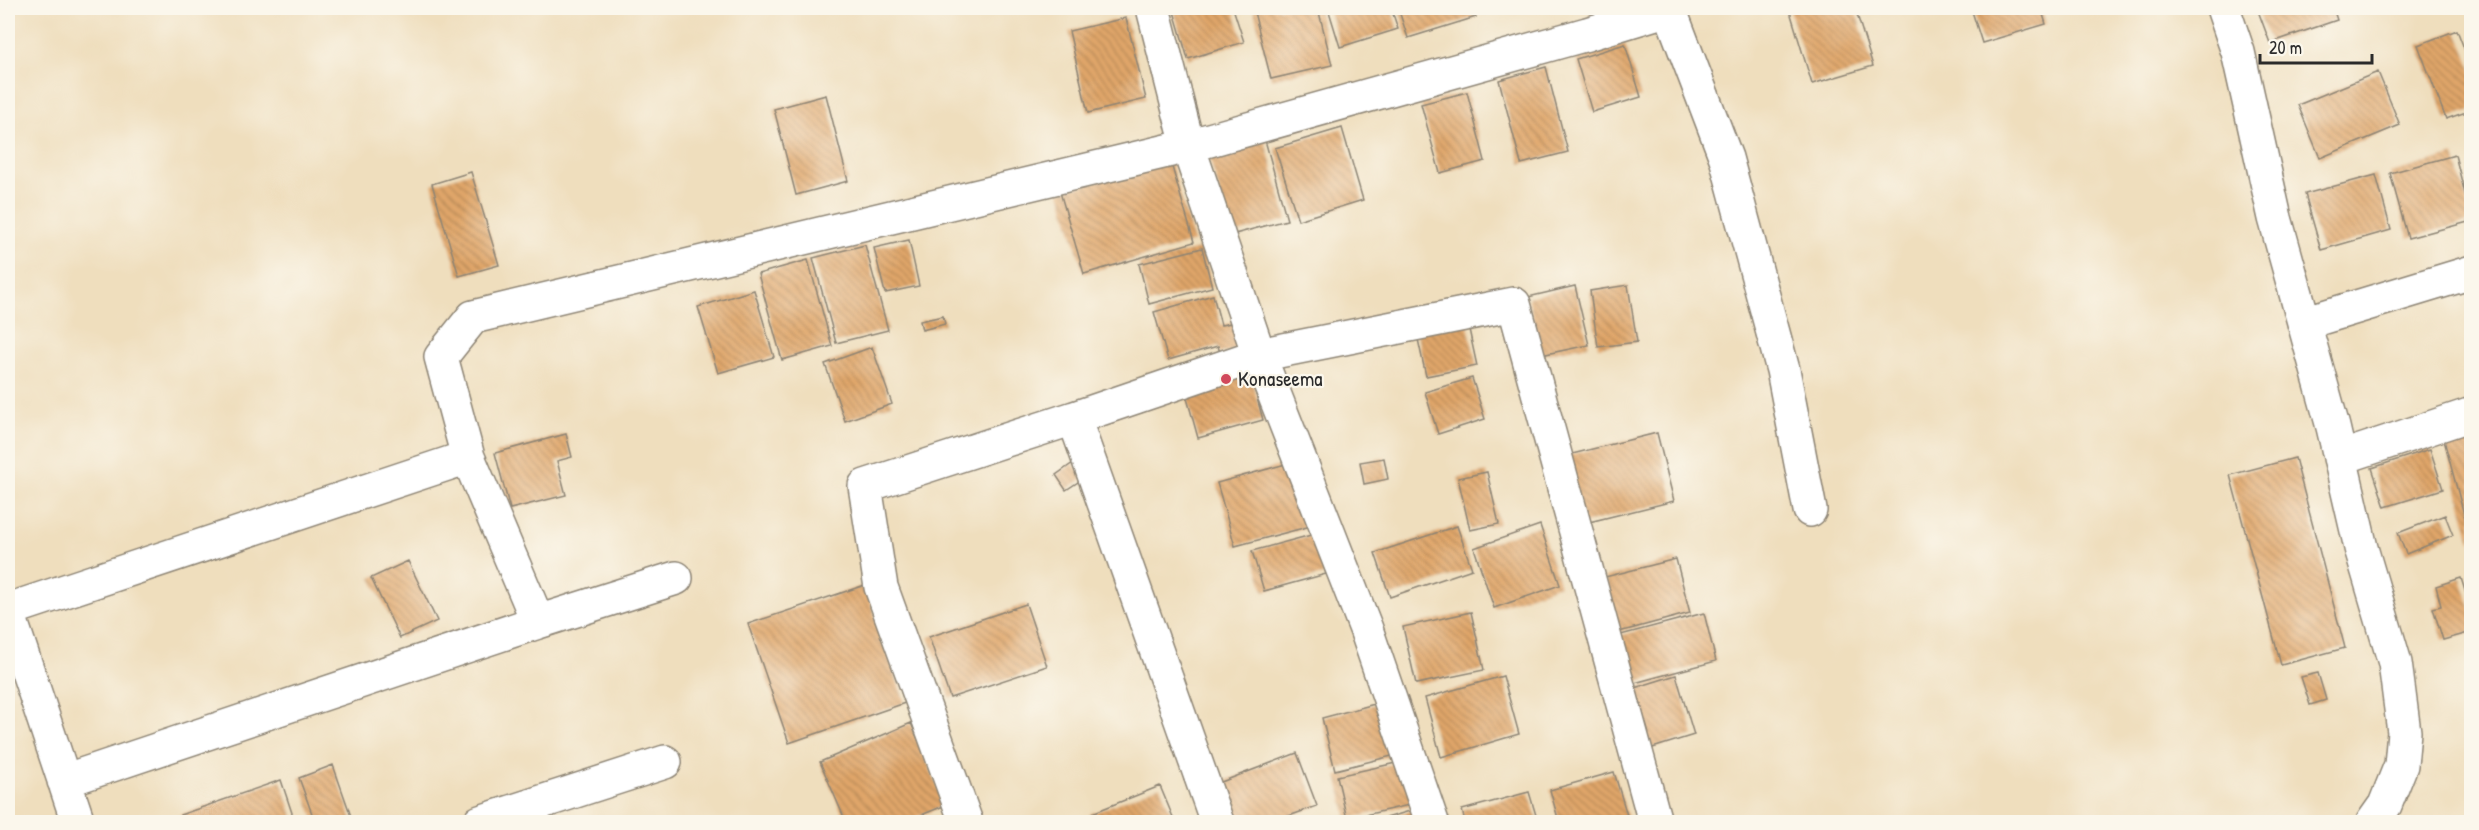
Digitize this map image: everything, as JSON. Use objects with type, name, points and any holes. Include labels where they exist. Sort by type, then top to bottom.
[{"type":"street","points":[[1153,8],[1188,146],[1259,355],[1366,629],[1432,822]]},
{"type":"street","points":[[538,622],[468,457],[441,357],[473,317],[1188,146],[1587,34],[1670,8],[1726,158],[1784,370],[1810,510]]},
{"type":"street","points":[[2223,8],[2238,52],[2274,218],[2340,458],[2361,548],[2395,663],[2404,732],[2401,765],[2385,805],[2373,822]]},
{"type":"street","points":[[2304,323],[2472,272]]},
{"type":"street","points":[[966,822],[881,587],[865,486],[1259,355],[1514,304],[1655,822]]},
{"type":"street","points":[[2340,458],[2472,414]]},
{"type":"street","points":[[1074,418],[1217,822]]},
{"type":"street","points":[[78,822],[8,611],[468,457]]},
{"type":"street","points":[[64,781],[676,578]]},
{"type":"street","points":[[480,822],[665,762]]},
{"type":"building","points":[[1173,8],[1233,8],[1244,42],[1188,59]]},
{"type":"building","points":[[1253,8],[1318,8],[1332,65],[1271,79]]},
{"type":"building","points":[[1328,8],[1391,8],[1398,29],[1340,47]]},
{"type":"building","points":[[1398,8],[1473,8],[1476,17],[1408,38]]},
{"type":"building","points":[[1789,8],[1855,8],[1873,66],[1812,84]]},
{"type":"building","points":[[1971,8],[2041,8],[2046,24],[1982,43]]},
{"type":"building","points":[[2257,8],[2333,8],[2337,20],[2270,43]]},
{"type":"building","points":[[1126,18],[1146,99],[1088,113],[1069,31]]},
{"type":"building","points":[[2457,30],[2472,69],[2472,110],[2446,119],[2418,45]]},
{"type":"building","points":[[1625,44],[1641,97],[1592,112],[1576,59]]},
{"type":"building","points":[[1546,67],[1568,152],[1521,164],[1499,80]]},
{"type":"building","points":[[2378,72],[2400,125],[2320,158],[2298,105]]},
{"type":"building","points":[[1467,92],[1485,161],[1440,173],[1421,104]]},
{"type":"building","points":[[826,95],[848,181],[796,195],[774,109]]},
{"type":"building","points":[[1342,128],[1363,200],[1298,220],[1275,148]]},
{"type":"building","points":[[1265,140],[1287,220],[1231,235],[1209,156]]},
{"type":"building","points":[[2455,155],[2472,221],[2408,238],[2390,173]]},
{"type":"building","points":[[1170,160],[1194,242],[1084,274],[1060,192]]},
{"type":"building","points":[[471,172],[499,265],[459,276],[432,184]]},
{"type":"building","points":[[2376,175],[2391,230],[2321,250],[2305,194]]},
{"type":"building","points":[[909,240],[919,286],[885,293],[874,248]]},
{"type":"building","points":[[865,245],[888,330],[836,343],[813,258]]},
{"type":"building","points":[[1202,248],[1212,287],[1149,304],[1139,264]]},
{"type":"building","points":[[808,260],[832,346],[782,360],[758,274]]},
{"type":"building","points":[[1628,285],[1637,342],[1598,347],[1590,291]]},
{"type":"building","points":[[1575,286],[1589,345],[1541,355],[1528,297]]},
{"type":"building","points":[[754,290],[774,357],[718,373],[698,307]]},
{"type":"building","points":[[1213,295],[1221,325],[1245,320],[1251,347],[1220,353],[1218,346],[1168,360],[1154,312]]},
{"type":"building","points":[[943,316],[945,324],[922,330],[920,321]]},
{"type":"building","points":[[1467,320],[1477,366],[1426,376],[1416,330]]},
{"type":"building","points":[[872,347],[892,404],[845,421],[825,364]]},
{"type":"building","points":[[1249,369],[1263,420],[1198,438],[1184,387]]},
{"type":"building","points":[[1472,378],[1485,419],[1438,434],[1425,392]]},
{"type":"building","points":[[2472,432],[2472,541],[2471,541],[2444,440]]},
{"type":"building","points":[[1657,433],[1674,501],[1581,524],[1564,456]]},
{"type":"building","points":[[566,434],[572,457],[557,461],[566,495],[510,509],[495,453]]},
{"type":"building","points":[[2430,449],[2443,489],[2385,507],[2372,468]]},
{"type":"building","points":[[1384,458],[1388,479],[1364,484],[1360,462]]},
{"type":"building","points":[[2295,458],[2345,648],[2281,665],[2230,475]]},
{"type":"building","points":[[1293,462],[1311,526],[1235,546],[1217,483]]},
{"type":"building","points":[[1073,463],[1084,478],[1066,490],[1056,475]]},
{"type":"building","points":[[1487,472],[1499,524],[1470,530],[1458,478]]},
{"type":"building","points":[[2445,515],[2453,535],[2406,554],[2398,533]]},
{"type":"building","points":[[1540,525],[1560,585],[1494,608],[1474,548]]},
{"type":"building","points":[[1457,526],[1472,569],[1390,597],[1375,553]]},
{"type":"building","points":[[1315,534],[1326,574],[1264,591],[1252,551]]},
{"type":"building","points":[[1676,559],[1690,613],[1619,632],[1605,577]]},
{"type":"building","points":[[408,561],[437,621],[400,638],[371,578]]},
{"type":"building","points":[[2461,578],[2472,613],[2472,632],[2443,640],[2433,608],[2441,606],[2436,586]]},
{"type":"building","points":[[865,585],[905,703],[789,743],[748,624]]},
{"type":"building","points":[[1026,604],[1047,666],[950,698],[929,637]]},
{"type":"building","points":[[1471,612],[1484,670],[1416,684],[1403,627]]},
{"type":"building","points":[[1704,613],[1716,661],[1627,685],[1613,637]]},
{"type":"building","points":[[2318,673],[2326,700],[2310,705],[2301,677]]},
{"type":"building","points":[[1676,675],[1694,735],[1646,750],[1628,690]]},
{"type":"building","points":[[1503,676],[1519,734],[1441,757],[1425,698]]},
{"type":"building","points":[[1386,701],[1400,754],[1335,770],[1322,718]]},
{"type":"building","points":[[911,723],[946,805],[904,822],[846,822],[820,762]]},
{"type":"building","points":[[1297,753],[1317,806],[1272,822],[1230,822],[1216,784]]},
{"type":"building","points":[[1405,761],[1414,804],[1347,819],[1337,776]]},
{"type":"building","points":[[333,765],[353,822],[315,822],[299,778]]},
{"type":"building","points":[[1614,772],[1629,822],[1559,822],[1550,790]]},
{"type":"building","points":[[281,780],[295,822],[182,822],[180,815]]},
{"type":"building","points":[[1160,786],[1175,822],[1094,822],[1090,814]]},
{"type":"building","points":[[1529,792],[1538,822],[1465,822],[1462,810]]},
{"type":"building","points":[[1420,808],[1425,822],[1373,822]]},
{"type":"place","name":"Konaseema","points":[[1226,379]]}]
